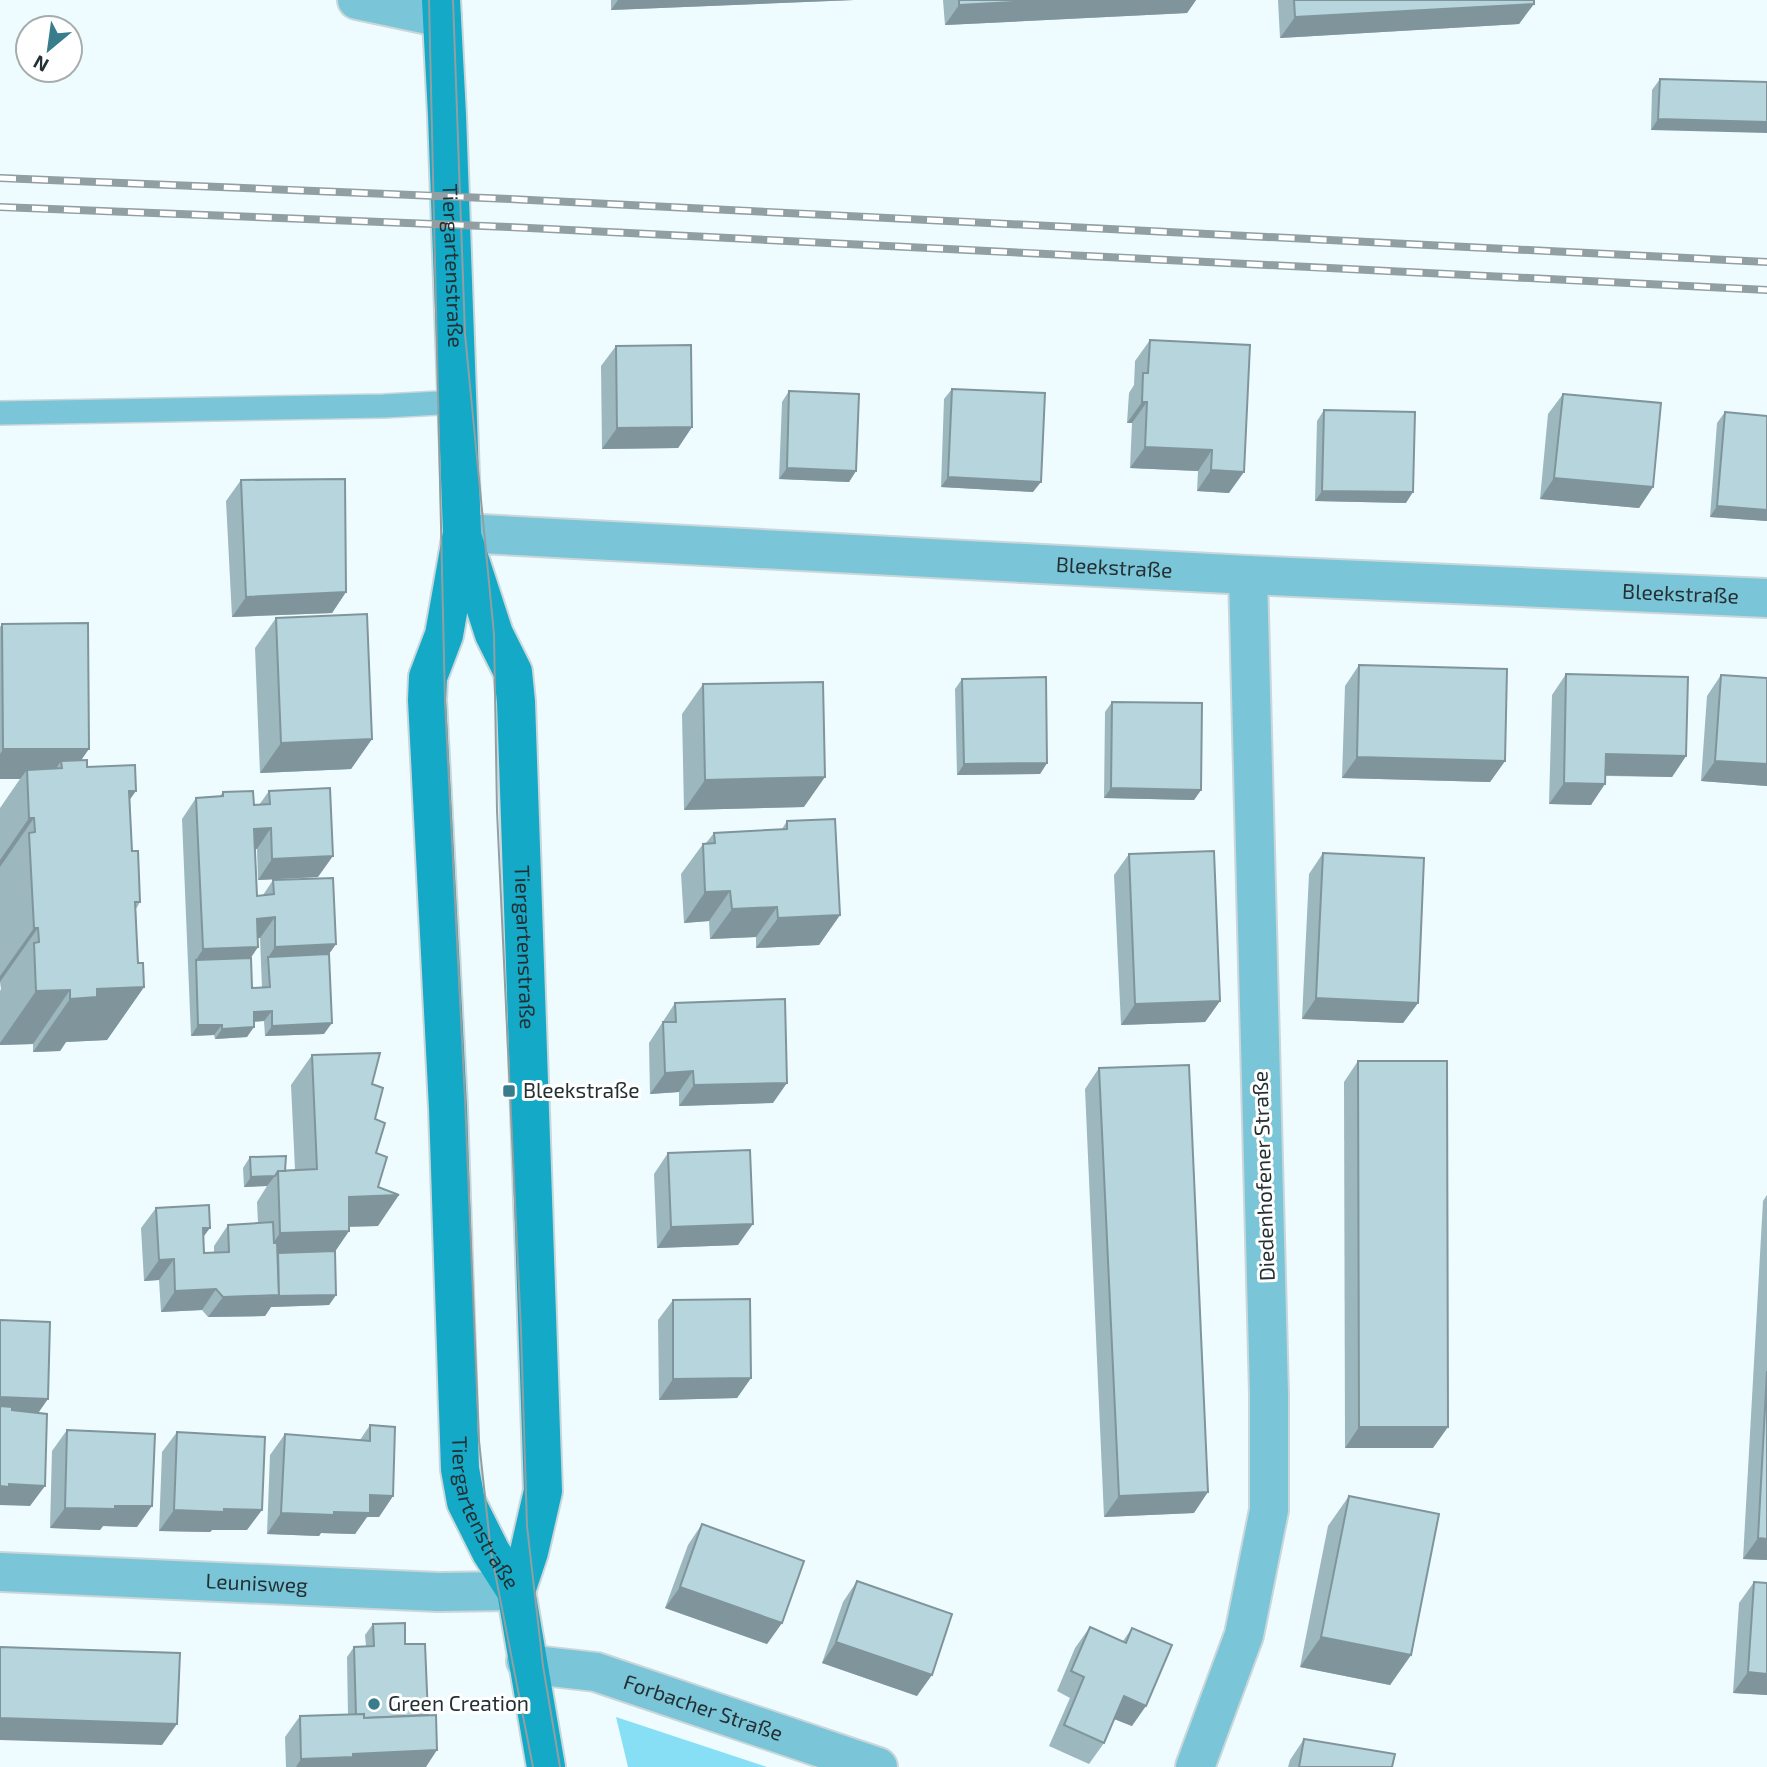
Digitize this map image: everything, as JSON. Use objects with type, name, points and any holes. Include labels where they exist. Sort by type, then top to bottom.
[{"type":"main road","name":"Tiergartenstraße","points":[[441,9],[462,533],[444,635],[428,677],[427,700],[447,1108],[460,1469],[466,1502],[491,1552],[516,1591]]},
{"type":"main road","name":"Tiergartenstraße","points":[[462,533],[494,634],[513,672],[516,702],[543,1491],[529,1552],[516,1591]]},
{"type":"main road","points":[[516,1591],[546,1767]]},
{"type":"street","points":[[357,0],[441,9]]},
{"type":"street","name":"Bleekstraße","points":[[462,533],[1248,575],[1767,598]]},
{"type":"street","name":"Diedenhofener Straße","points":[[1195,1767],[1244,1635],[1269,1510],[1269,1394],[1248,575]]},
{"type":"street","name":"Leunisweg","points":[[0,1572],[438,1592],[516,1591]]},
{"type":"street","name":"Forbacher Straße","points":[[526,1661],[543,1666],[596,1672],[878,1767]]},
{"type":"lane","points":[[0,413],[384,406],[458,402]]},
{"type":"shaded area","points":[[616,1717],[767,1767],[628,1767]]},
{"type":"building","points":[[959,0],[1049,0],[959,5]]},
{"type":"building","points":[[1294,0],[1534,0],[1534,4],[1295,17]]},
{"type":"building","points":[[1660,79],[1767,82],[1767,122],[1658,119]]},
{"type":"building","points":[[1150,340],[1250,345],[1244,472],[1211,470],[1212,450],[1145,447],[1147,402],[1142,402],[1143,373],[1148,373]]},
{"type":"building","points":[[691,345],[692,427],[617,428],[616,346]]},
{"type":"building","points":[[952,389],[1045,393],[1041,482],[948,477]]},
{"type":"building","points":[[789,391],[859,394],[856,471],[787,468]]},
{"type":"building","points":[[1563,394],[1661,403],[1653,487],[1554,478]]},
{"type":"building","points":[[1324,410],[1415,412],[1413,492],[1322,491]]},
{"type":"building","points":[[1725,412],[1767,416],[1767,510],[1717,506]]},
{"type":"building","points":[[345,479],[346,592],[246,597],[241,480]]},
{"type":"building","points":[[367,614],[372,739],[281,743],[276,618]]},
{"type":"building","points":[[88,623],[89,749],[3,749],[2,624]]},
{"type":"building","points":[[1359,665],[1507,669],[1505,761],[1357,757]]},
{"type":"building","points":[[1566,674],[1688,677],[1686,756],[1606,754],[1605,784],[1564,783]]},
{"type":"building","points":[[1721,675],[1767,678],[1767,764],[1715,761]]},
{"type":"building","points":[[1046,677],[1047,763],[964,764],[962,679]]},
{"type":"building","points":[[823,682],[825,777],[705,780],[703,684]]},
{"type":"building","points":[[1112,702],[1202,703],[1201,790],[1111,788]]},
{"type":"building","points":[[87,760],[87,767],[135,765],[136,791],[129,791],[132,851],[138,851],[140,902],[135,902],[138,963],[143,963],[144,987],[97,989],[97,997],[70,999],[70,990],[36,991],[34,943],[39,942],[38,928],[34,928],[29,833],[35,832],[34,818],[29,818],[27,770],[62,768],[61,761]]},
{"type":"building","points":[[330,788],[333,856],[272,859],[271,828],[254,829],[257,896],[274,894],[273,880],[333,878],[336,944],[275,947],[275,917],[257,919],[258,947],[203,949],[196,798],[223,796],[223,792],[253,791],[254,805],[270,804],[269,791]]},
{"type":"building","points":[[835,819],[840,915],[778,918],[777,907],[732,909],[730,891],[705,892],[703,844],[715,843],[714,833],[787,829],[787,821]]},
{"type":"building","points":[[1214,851],[1220,1001],[1135,1004],[1129,854]]},
{"type":"building","points":[[1323,853],[1424,858],[1418,1003],[1316,998]]},
{"type":"building","points":[[329,954],[332,1023],[272,1026],[272,1011],[254,1012],[254,1027],[222,1029],[222,1025],[198,1025],[196,960],[251,958],[252,988],[270,987],[268,957]]},
{"type":"building","points":[[785,999],[787,1083],[694,1085],[693,1071],[665,1073],[663,1022],[676,1022],[675,1003]]},
{"type":"building","points":[[380,1053],[372,1084],[383,1088],[375,1119],[385,1123],[376,1153],[387,1157],[378,1187],[399,1195],[349,1197],[349,1231],[280,1233],[278,1171],[317,1169],[312,1055]]},
{"type":"building","points":[[1358,1061],[1447,1061],[1448,1427],[1359,1427]]},
{"type":"building","points":[[1189,1065],[1208,1492],[1119,1496],[1099,1068]]},
{"type":"building","points":[[750,1150],[753,1224],[671,1227],[668,1153]]},
{"type":"building","points":[[286,1156],[285,1171],[278,1171],[275,1176],[251,1177],[250,1157]]},
{"type":"building","points":[[209,1205],[210,1228],[203,1228],[204,1253],[229,1252],[228,1225],[273,1222],[274,1243],[277,1243],[279,1295],[223,1297],[216,1289],[175,1291],[174,1259],[159,1260],[156,1208]]},
{"type":"building","points":[[335,1251],[336,1295],[278,1296],[278,1253]]},
{"type":"building","points":[[750,1299],[751,1378],[673,1379],[673,1300]]},
{"type":"building","points":[[0,1320],[50,1322],[48,1399],[0,1397]]},
{"type":"building","points":[[1767,1371],[1767,1539],[1758,1538]]},
{"type":"building","points":[[0,1406],[47,1414],[45,1486],[0,1486]]},
{"type":"building","points":[[370,1425],[395,1427],[393,1496],[370,1495],[370,1513],[281,1513],[285,1434],[370,1441]]},
{"type":"building","points":[[67,1430],[155,1434],[152,1506],[115,1506],[115,1509],[65,1508]]},
{"type":"building","points":[[177,1432],[265,1437],[262,1510],[174,1510]]},
{"type":"building","points":[[1349,1496],[1439,1514],[1411,1655],[1321,1637]]},
{"type":"building","points":[[702,1524],[804,1561],[782,1623],[680,1587]]},
{"type":"building","points":[[857,1581],[952,1614],[932,1675],[836,1642]]},
{"type":"building","points":[[1754,1582],[1767,1583],[1767,1674],[1748,1672]]},
{"type":"building","points":[[405,1623],[405,1644],[425,1644],[428,1715],[364,1718],[364,1714],[356,1715],[354,1647],[374,1646],[373,1624]]},
{"type":"building","points":[[1090,1627],[1126,1643],[1132,1628],[1172,1645],[1146,1706],[1124,1696],[1104,1743],[1064,1725],[1084,1677],[1071,1671]]},
{"type":"building","points":[[0,1647],[180,1653],[177,1724],[0,1718]]},
{"type":"building","points":[[364,1714],[364,1718],[436,1715],[437,1750],[301,1759],[300,1716]]},
{"type":"building","points":[[1304,1739],[1395,1754],[1392,1767],[1299,1767]]},
{"type":"tram line","points":[[429,0],[445,702],[479,1441],[491,1552],[533,1767]]},
{"type":"tram line","points":[[453,0],[465,334],[494,634],[497,811],[521,1331],[527,1526],[543,1666],[560,1767]]},
{"type":"railway","points":[[0,178],[510,199],[1767,262]]},
{"type":"railway","points":[[0,207],[509,227],[1767,290]]},
{"type":"place","name":"Bleekstraße","points":[[509,1091]]},
{"type":"place","name":"Green Creation","points":[[374,1704]]}]
